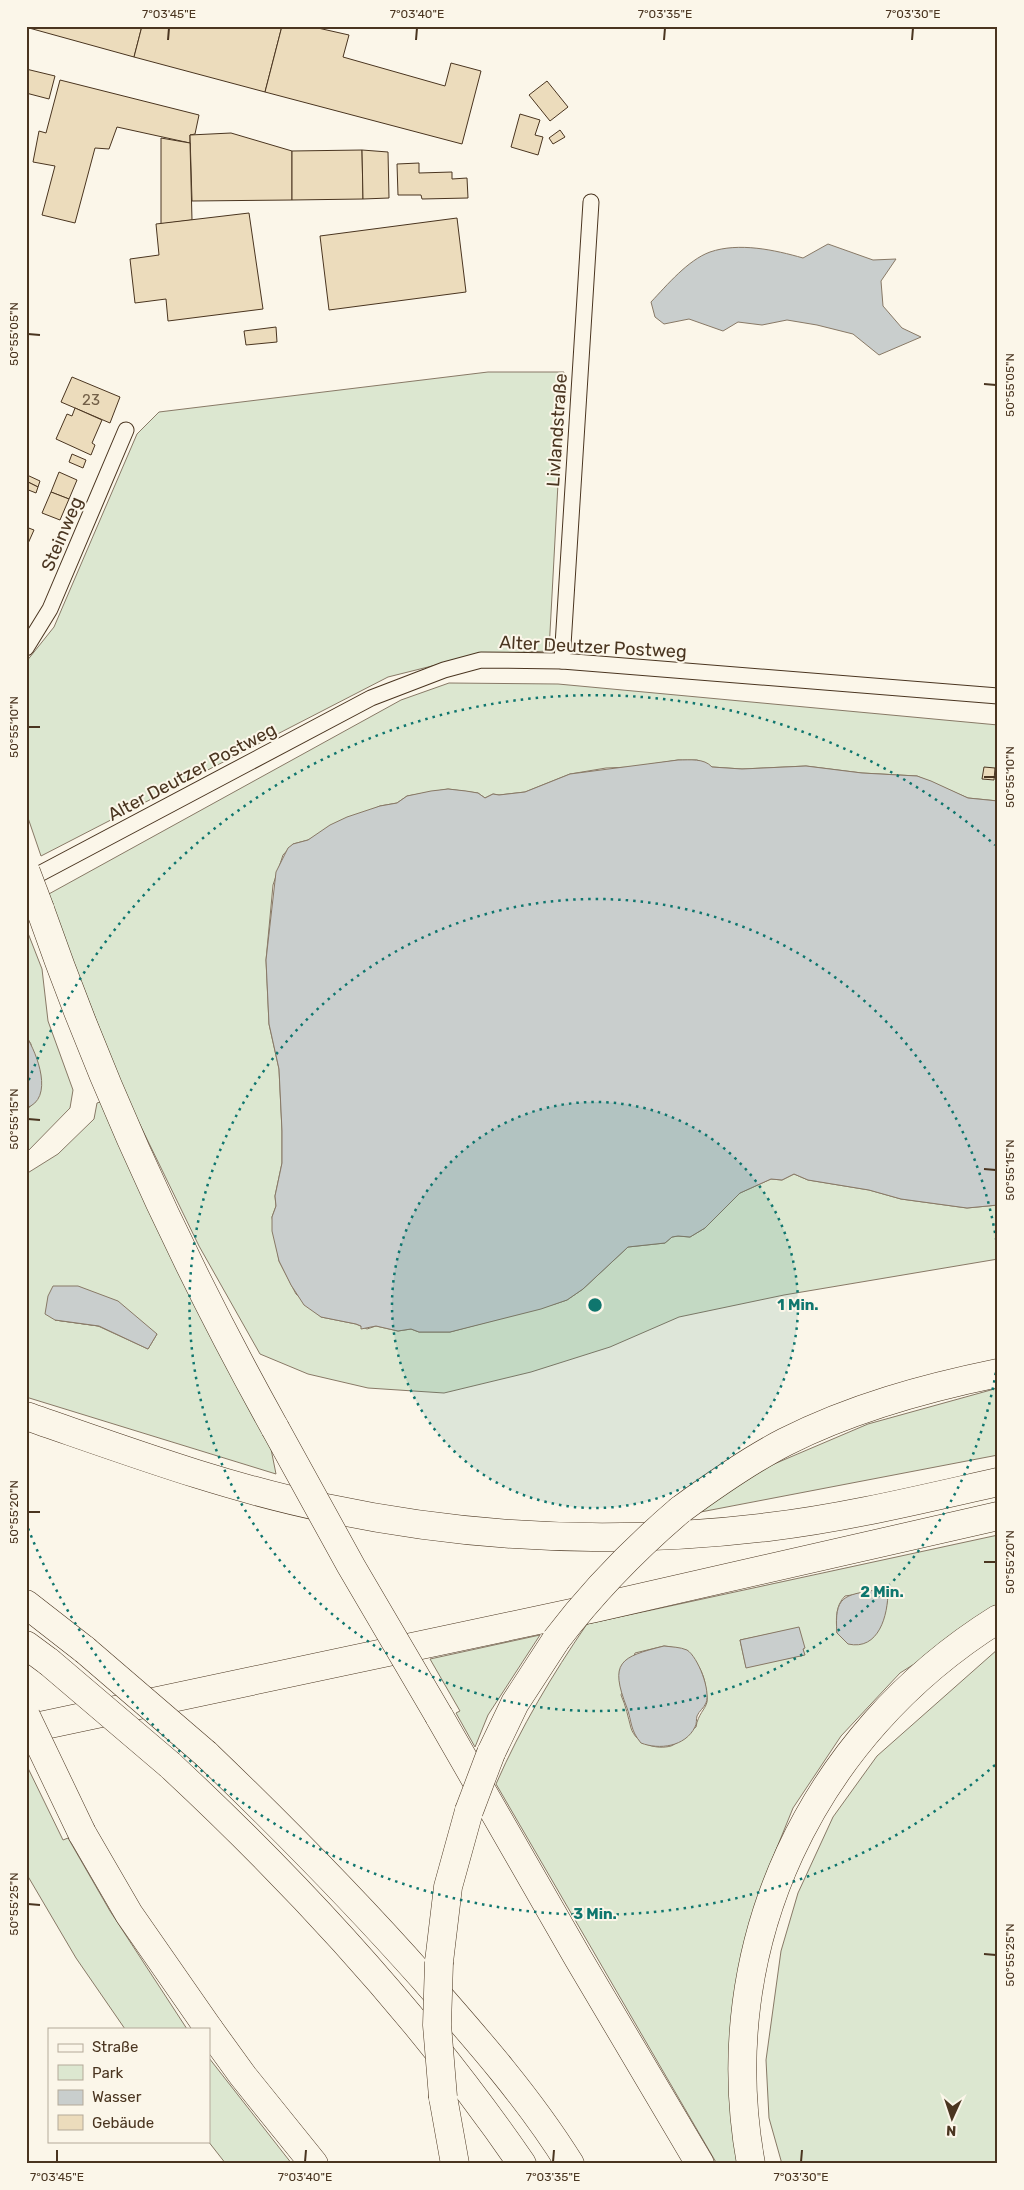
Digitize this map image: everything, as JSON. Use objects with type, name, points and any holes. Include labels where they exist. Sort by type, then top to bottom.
[{"type":"highway","points":[[26,872],[96,1057],[166,1217],[227,1342],[438,1716],[700,2164]]},
{"type":"highway","points":[[456,2164],[443,2097],[437,2025],[439,1962],[448,1887],[469,1811],[491,1753],[515,1703],[556,1640],[604,1581],[652,1534],[680,1510],[720,1481],[761,1455],[815,1429],[886,1402],[998,1373]]},
{"type":"highway","points":[[26,1416],[167,1465],[260,1492],[325,1508],[391,1521],[457,1530],[524,1536],[592,1538],[768,1527],[841,1515],[998,1482]]},
{"type":"highway","points":[[26,1729],[595,1608],[998,1516]]},
{"type":"highway","points":[[26,1604],[85,1650],[206,1754],[277,1822],[345,1892],[448,2006],[502,2070],[570,2164]]},
{"type":"highway","points":[[751,2164],[746,2139],[742,2065],[749,1982],[761,1931],[777,1881],[798,1833],[829,1780],[855,1745],[889,1705],[927,1669],[969,1637],[998,1619]]},
{"type":"highway","points":[[26,1645],[49,1662],[170,1765],[233,1824],[352,1948],[455,2073],[522,2164]]},
{"type":"highway","points":[[26,1716],[82,1833],[129,1914],[208,2028]]},
{"type":"highway","points":[[210,2030],[243,2076],[314,2164]]},
{"type":"street","name":"Livlandstraße","points":[[562,661],[590,202]]},
{"type":"street","name":"Steinweg","points":[[26,648],[50,609],[126,430]]},
{"type":"street","name":"Alter Deutzer Postweg","points":[[26,881],[371,698],[444,670],[481,660],[562,661],[998,696]]},
{"type":"green space","points":[[488,372],[564,372],[549,651],[480,654],[388,677],[41,856],[26,812],[26,662],[54,627],[137,434],[159,412]]},
{"type":"green space","points":[[449,683],[558,684],[998,725],[998,801],[968,798],[917,776],[862,773],[806,766],[742,769],[712,767],[697,760],[678,760],[570,774],[525,792],[493,794],[485,798],[478,793],[448,789],[407,796],[397,803],[380,806],[308,840],[293,844],[283,855],[273,885],[266,960],[269,1024],[279,1069],[282,1131],[282,1163],[275,1196],[276,1206],[272,1217],[279,1261],[296,1294],[321,1317],[356,1324],[367,1329],[376,1326],[398,1331],[411,1329],[419,1332],[450,1332],[567,1300],[583,1289],[628,1247],[665,1243],[672,1237],[678,1236],[690,1237],[705,1228],[740,1193],[771,1179],[782,1180],[794,1174],[808,1180],[869,1190],[901,1199],[967,1208],[998,1205],[998,1259],[784,1295],[679,1317],[610,1347],[531,1372],[444,1393],[368,1388],[308,1374],[260,1354],[199,1246],[126,1096],[47,895],[401,700]]},
{"type":"green space","points":[[26,928],[42,969],[48,1021],[73,1090],[70,1108],[26,1153],[26,1108],[30,1107],[31,1044],[26,1036]]},
{"type":"green space","points":[[103,1101],[271,1449],[276,1474],[26,1397],[26,1174],[58,1154],[94,1119],[97,1103]],"holes":[[[55,1320],[157,1334],[148,1349],[98,1326]]]},
{"type":"green space","points":[[998,1388],[998,1455],[685,1515],[760,1470],[868,1424]]},
{"type":"green space","points":[[998,1535],[998,1611],[900,1673],[841,1736],[793,1808],[767,1872],[742,1957],[733,2025],[741,2164],[717,2164],[496,1784],[538,1702],[587,1624]],"holes":[[[885,1590],[888,1595],[886,1608],[837,1633],[836,1618],[839,1604],[845,1596]],[[799,1628],[804,1655],[746,1667],[740,1640]],[[664,1646],[673,1647],[688,1654],[702,1673],[705,1681],[706,1705],[696,1727],[671,1746],[647,1745],[637,1738],[631,1728],[621,1695],[635,1653]]]},
{"type":"green space","points":[[540,1635],[488,1715],[475,1747],[456,1713],[460,1711],[430,1659]]},
{"type":"green space","points":[[998,1649],[998,2164],[782,2164],[769,2118],[766,2060],[781,1951],[798,1893],[833,1817],[877,1756]]},
{"type":"green space","points":[[26,1764],[63,1840],[68,1838],[110,1911],[186,2028],[124,2028],[76,1958],[26,1873]]},
{"type":"green space","points":[[210,2059],[292,2164],[226,2164],[209,2142]]},
{"type":"water","points":[[828,244],[873,260],[896,259],[881,281],[883,306],[902,328],[921,337],[879,355],[853,334],[817,325],[787,320],[762,325],[738,322],[723,331],[689,319],[664,324],[655,317],[651,302],[686,267],[710,252],[745,247],[781,252],[803,258]]},
{"type":"water","points":[[678,760],[701,761],[712,767],[742,769],[806,766],[862,773],[917,776],[968,798],[998,801],[998,1205],[967,1208],[901,1199],[869,1190],[808,1180],[794,1174],[782,1180],[771,1179],[740,1193],[705,1228],[690,1237],[678,1236],[672,1237],[665,1243],[628,1247],[583,1289],[567,1300],[541,1309],[450,1332],[419,1332],[411,1329],[398,1331],[376,1326],[361,1329],[361,1326],[356,1324],[321,1317],[304,1305],[291,1285],[279,1261],[272,1231],[272,1217],[276,1206],[275,1196],[282,1163],[282,1131],[279,1069],[269,1024],[266,960],[276,872],[288,848],[293,844],[308,840],[330,825],[347,817],[380,806],[397,803],[407,796],[448,789],[478,793],[485,798],[493,794],[525,792],[570,774]]},
{"type":"water","points":[[26,1036],[35,1053],[42,1086],[40,1095],[35,1103],[26,1108]]},
{"type":"water","points":[[53,1286],[78,1286],[118,1301],[157,1334],[148,1349],[99,1326],[55,1320],[45,1314],[48,1296]]},
{"type":"water","points":[[876,1590],[888,1591],[884,1620],[880,1629],[867,1642],[859,1645],[848,1644],[837,1633],[837,1611],[840,1604],[849,1596]]},
{"type":"water","points":[[799,1627],[805,1655],[746,1668],[740,1640]]},
{"type":"water","points":[[664,1646],[684,1649],[691,1654],[699,1667],[705,1683],[707,1698],[705,1705],[697,1716],[696,1726],[691,1734],[678,1743],[656,1746],[641,1743],[635,1734],[622,1693],[619,1671],[622,1664],[628,1658]]},
{"type":"building","points":[[29,26],[142,26],[134,57],[29,28]]},
{"type":"building","points":[[142,26],[282,26],[265,92],[134,57]]},
{"type":"building","points":[[282,26],[309,26],[349,35],[343,57],[445,86],[451,63],[481,71],[462,144],[265,92]]},
{"type":"building","points":[[26,69],[55,76],[49,99],[26,93]]},
{"type":"building","points":[[60,80],[199,115],[195,134],[190,135],[190,143],[117,127],[109,149],[95,148],[75,223],[42,215],[55,166],[33,162],[39,131],[46,133]]},
{"type":"building","points":[[547,81],[568,107],[550,121],[529,95]]},
{"type":"building","points":[[520,114],[540,120],[535,135],[543,137],[538,155],[511,147]]},
{"type":"building","points":[[560,130],[565,137],[553,144],[549,138]]},
{"type":"building","points":[[231,133],[292,151],[292,200],[192,201],[190,135]]},
{"type":"building","points":[[161,138],[190,143],[192,220],[161,224]]},
{"type":"building","points":[[362,150],[363,199],[292,200],[292,151]]},
{"type":"building","points":[[362,150],[388,152],[389,198],[363,199]]},
{"type":"building","points":[[419,163],[419,173],[452,172],[452,179],[467,178],[468,198],[422,199],[421,195],[398,195],[397,164]]},
{"type":"building","points":[[249,213],[263,309],[168,321],[166,299],[135,303],[130,259],[159,255],[156,224]]},
{"type":"building","points":[[457,218],[466,292],[329,310],[320,236]]},
{"type":"building","points":[[276,327],[277,342],[246,345],[244,331]]},
{"type":"building","points":[[72,377],[120,397],[110,423],[61,402]]},
{"type":"building","points":[[75,408],[102,420],[92,443],[95,445],[91,455],[56,439],[67,414],[72,416]]},
{"type":"building","points":[[72,454],[86,460],[83,468],[69,462]]},
{"type":"building","points":[[59,472],[77,480],[69,499],[51,492]]},
{"type":"building","points":[[27,475],[40,481],[38,487],[26,481]]},
{"type":"building","points":[[26,481],[38,487],[36,493],[26,489]]},
{"type":"building","points":[[51,492],[69,499],[60,520],[42,513]]},
{"type":"building","points":[[26,527],[34,530],[26,548]]},
{"type":"building","points":[[984,767],[995,768],[994,780],[982,779]]}]
